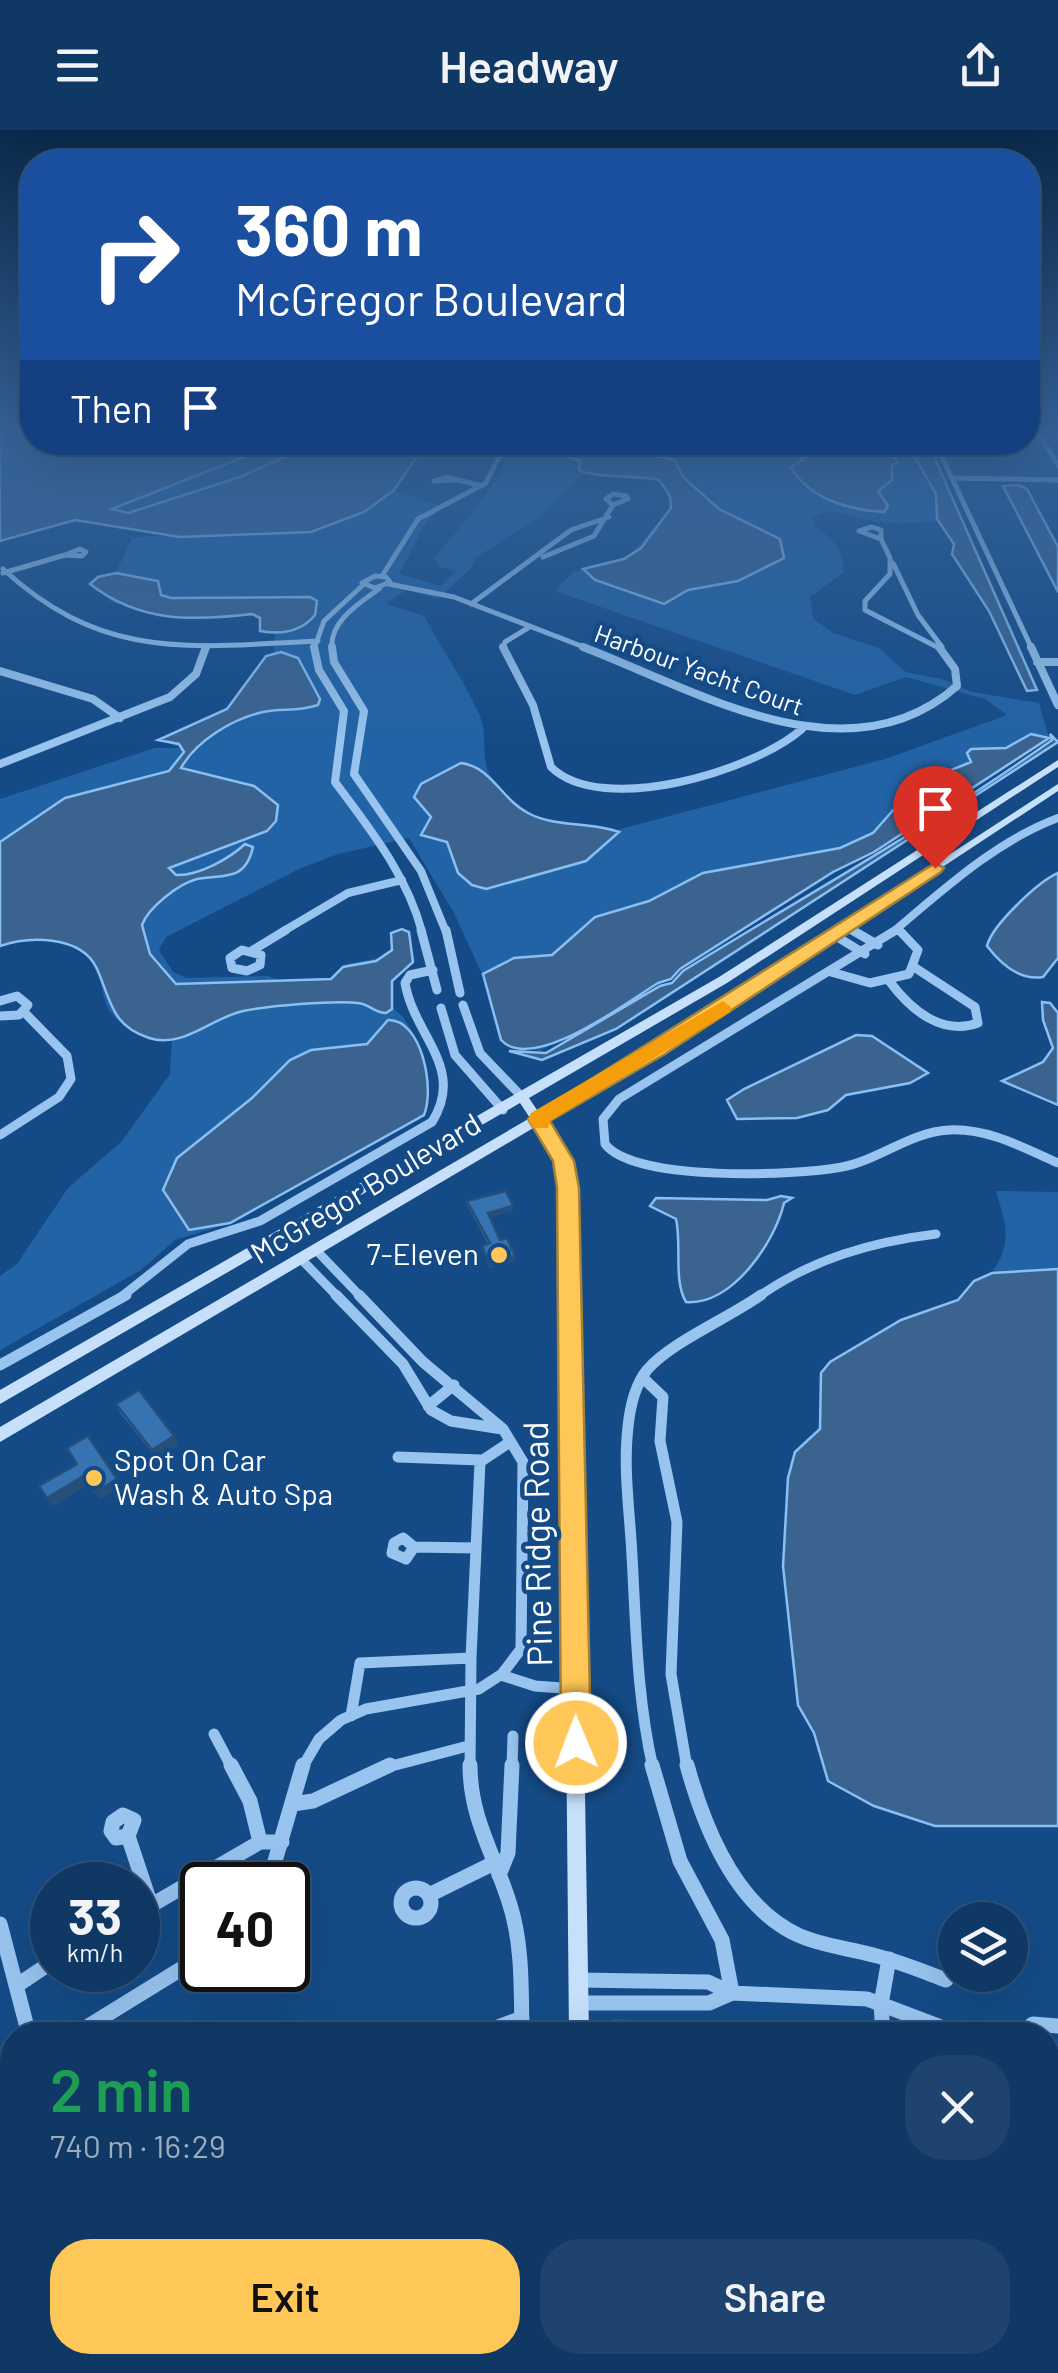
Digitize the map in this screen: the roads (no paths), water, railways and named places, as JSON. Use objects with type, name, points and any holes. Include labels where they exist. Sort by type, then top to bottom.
[{"type":"main road","name":"McGregor Boulevard","points":[[0,1398],[723,980],[1058,763]]},
{"type":"main road","name":"McGregor Boulevard","points":[[0,1436],[658,1049],[1058,787]]},
{"type":"main road","name":"Pine Ridge Road","points":[[523,1098],[564,1161],[568,1188],[579,2022]]},
{"type":"main road","points":[[503,1110],[538,1119]]},
{"type":"street","points":[[409,533],[382,576],[384,586],[347,612],[331,640],[338,670],[364,710],[355,780],[421,872],[446,931],[460,993]]},
{"type":"street","points":[[471,604],[504,587],[568,533]]},
{"type":"street","points":[[538,558],[599,533]]},
{"type":"street","points":[[977,533],[1058,704]]},
{"type":"street","name":"Harbour Yacht Court","points":[[363,585],[427,589],[802,729],[833,732],[873,726],[946,698],[957,686],[958,676],[918,615],[882,539]]},
{"type":"street","points":[[2,572],[65,556]]},
{"type":"street","points":[[893,562],[886,586],[865,601],[865,610],[944,651]]},
{"type":"street","points":[[2,572],[55,612],[90,631],[150,644],[206,647],[331,640]]},
{"type":"street","points":[[382,576],[367,577],[363,585],[330,612],[311,641],[318,670],[344,711],[335,782],[402,880],[420,920],[437,990]]},
{"type":"street","points":[[528,628],[506,642],[502,651],[534,705],[550,767],[578,786],[610,792],[638,789],[768,753],[791,743],[802,729]]},
{"type":"street","points":[[0,764],[120,718],[183,688],[199,670],[206,647]]},
{"type":"street","points":[[1037,662],[1058,662]]},
{"type":"street","points":[[0,671],[93,699],[120,718]]},
{"type":"street","points":[[1058,818],[1034,826],[958,878],[865,954],[619,1099],[604,1115],[601,1135],[605,1146],[626,1162],[654,1168],[824,1169],[850,1165],[925,1133],[954,1130],[982,1133],[1058,1163]]},
{"type":"street","points":[[253,950],[348,893],[402,880]]},
{"type":"street","points":[[847,927],[878,945]]},
{"type":"street","points":[[832,972],[853,983],[890,982],[914,966],[918,950],[899,930]]},
{"type":"street","points":[[834,935],[865,954]]},
{"type":"street","points":[[890,982],[908,1002],[940,1024],[964,1028],[978,1023],[975,1006],[914,966]]},
{"type":"street","points":[[0,1365],[133,1291],[188,1244],[244,1229],[432,1122],[444,1106],[447,1086],[428,1034],[410,1010],[405,984],[410,975],[433,970]]},
{"type":"street","points":[[0,1001],[22,997],[28,1006],[24,1012],[0,1016]]},
{"type":"street","points":[[464,1006],[480,1053],[523,1098]]},
{"type":"street","points":[[441,1008],[456,1056],[503,1110]]},
{"type":"street","points":[[0,1135],[58,1096],[71,1079],[66,1056],[24,1012]]},
{"type":"street","points":[[732,1993],[722,1940],[680,1862],[663,1813],[641,1717],[626,1430],[632,1398],[642,1378],[669,1350],[724,1321],[792,1273],[876,1241],[936,1234]]},
{"type":"street","points":[[275,1862],[304,1765],[319,1738],[352,1716],[390,1705],[471,1694],[504,1676],[522,1649],[523,1462],[507,1435],[408,1346],[317,1251]]},
{"type":"street","points":[[302,1260],[394,1354],[428,1406],[451,1421],[507,1435]]},
{"type":"street","points":[[394,1354],[408,1346]]},
{"type":"street","points":[[642,1378],[660,1386],[664,1396],[658,1426],[678,1531],[670,1638],[676,1706],[686,1753],[710,1826],[734,1876],[757,1906],[784,1928],[814,1941],[889,1959],[938,1977]]},
{"type":"street","points":[[428,1406],[454,1385]]},
{"type":"street","points":[[507,1435],[482,1460],[468,1746],[470,1802],[496,1869],[517,1942],[522,2022]]},
{"type":"street","points":[[398,1457],[482,1460]]},
{"type":"street","points":[[414,1547],[476,1548]]},
{"type":"street","points":[[352,1716],[360,1663],[471,1658]]},
{"type":"street","points":[[504,1676],[535,1686],[576,1690]]},
{"type":"street","points":[[214,1734],[250,1801],[260,1842]]},
{"type":"street","points":[[428,1895],[496,1869],[508,1853],[513,1736]]},
{"type":"street","points":[[293,1804],[313,1801],[399,1761],[468,1746]]},
{"type":"street","points":[[128,1836],[134,1862]]},
{"type":"street","points":[[160,1900],[260,1842],[282,1842]]},
{"type":"street","points":[[0,1924],[26,2022]]},
{"type":"street","points":[[883,2022],[889,1959]]},
{"type":"street","points":[[95,2022],[180,1970]]},
{"type":"street","points":[[16,1986],[30,1977]]},
{"type":"street","points":[[578,1980],[708,1982],[732,1993],[826,1994],[882,2004],[928,2022]]},
{"type":"street","points":[[665,1981],[665,2003]]},
{"type":"street","points":[[578,2002],[709,2003],[732,1993]]},
{"type":"street","points":[[511,2022],[522,2018]]},
{"type":"place","name":"7-Eleven","points":[[499,1255]]},
{"type":"place","name":"Spot On Car Wash & Auto Spa","points":[[94,1478]]}]
